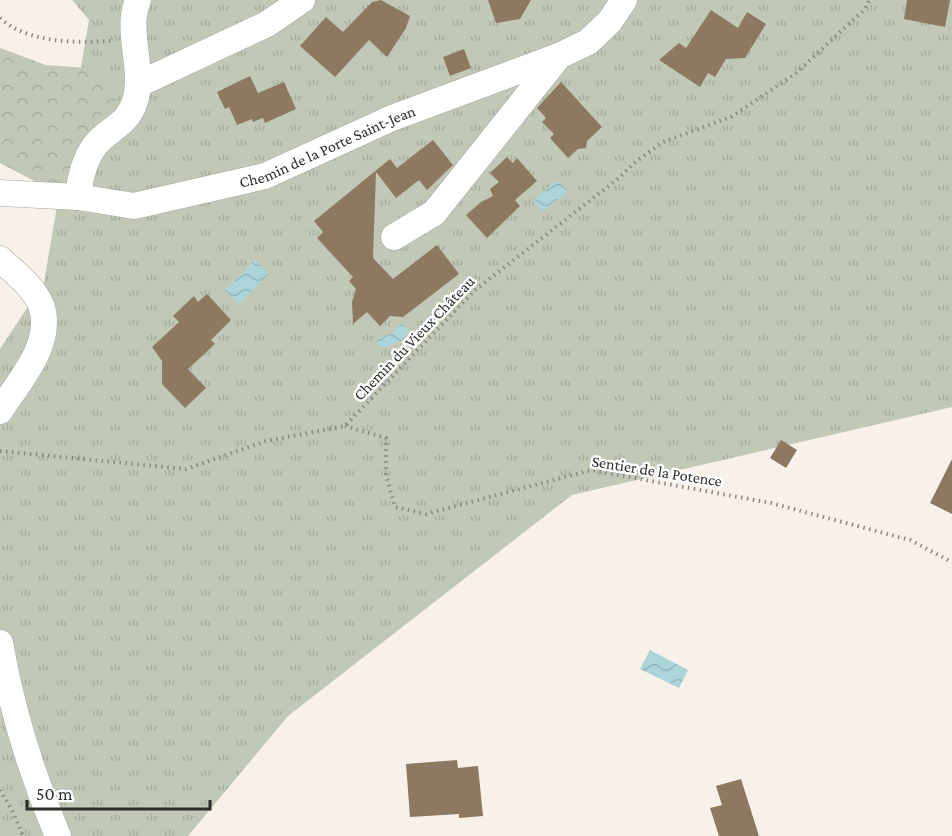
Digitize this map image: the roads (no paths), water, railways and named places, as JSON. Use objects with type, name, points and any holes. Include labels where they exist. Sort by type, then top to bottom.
[{"type":"street","points":[[78,197],[80,178],[92,152],[99,141],[116,130],[129,115],[139,84],[135,40],[138,0]]},
{"type":"street","points":[[139,84],[267,24],[302,0]]},
{"type":"street","name":"Chemin de la Porte Saint-Jean","points":[[0,193],[78,197],[134,206],[264,176],[392,118],[559,56],[588,42],[610,21],[624,0]]},
{"type":"street","points":[[394,237],[434,213],[559,56]]},
{"type":"street","points":[[0,259],[21,278],[41,304],[44,329],[27,373],[0,411]]},
{"type":"street","points":[[0,643],[9,699],[33,778],[58,836]]},
{"type":"water","points":[[556,181],[567,189],[567,193],[543,211],[533,201]]},
{"type":"water","points":[[255,260],[269,274],[239,304],[225,290]]},
{"type":"water","points":[[402,323],[410,331],[399,342],[383,348],[377,344],[378,338],[391,334]]},
{"type":"water","points":[[650,650],[688,670],[679,688],[640,669]]}]
